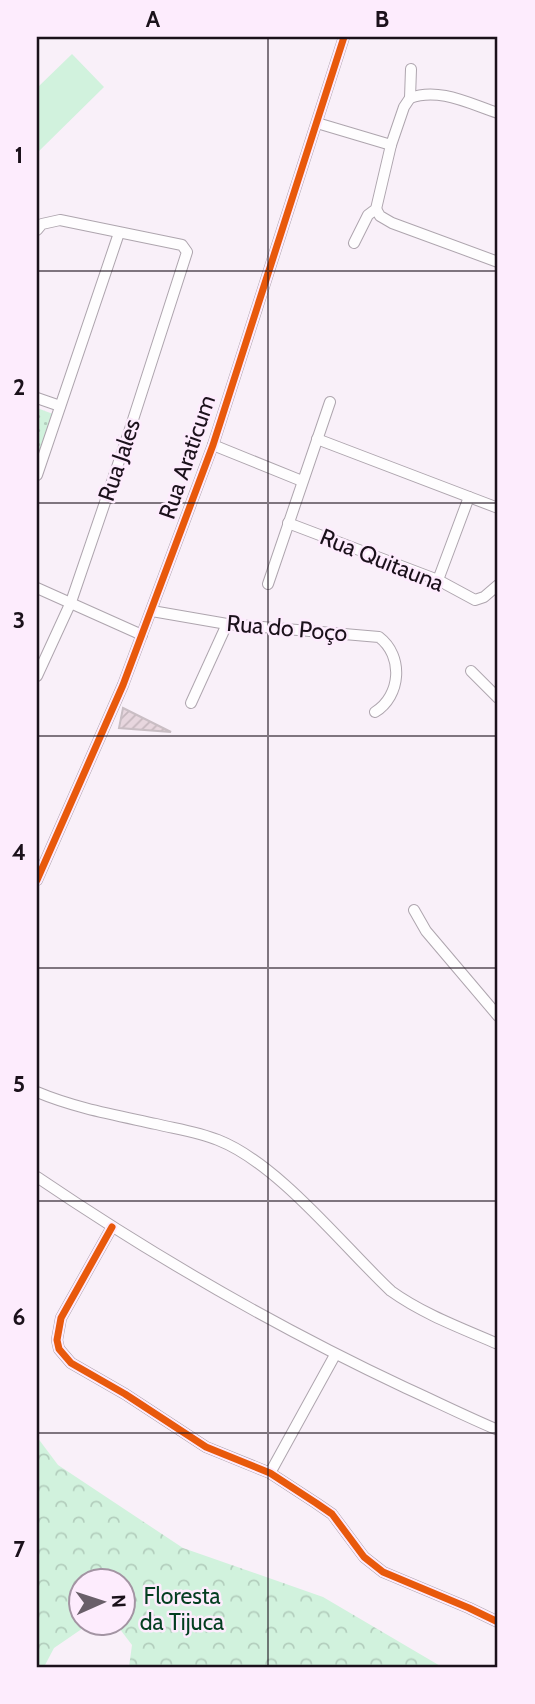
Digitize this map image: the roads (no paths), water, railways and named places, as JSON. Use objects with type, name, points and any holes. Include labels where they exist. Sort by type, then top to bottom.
[{"type":"street","name":"Rua Araticum","points":[[37,880],[123,685],[213,445],[344,37]]},
{"type":"street","points":[[354,243],[368,215],[376,209],[391,145],[404,107],[410,98],[411,69]]},
{"type":"street","points":[[410,98],[430,93],[455,98],[498,113]]},
{"type":"street","points":[[317,123],[391,145]]},
{"type":"street","points":[[376,209],[380,216],[392,223],[498,262]]},
{"type":"street","points":[[37,475],[120,233],[60,220],[39,227]]},
{"type":"street","name":"Rua Jales","points":[[37,676],[71,602],[187,252],[185,246],[179,244],[120,233]]},
{"type":"street","points":[[37,398],[60,406]]},
{"type":"street","points":[[268,584],[330,402]]},
{"type":"street","points":[[317,439],[498,508]]},
{"type":"street","points":[[213,445],[302,481]]},
{"type":"street","points":[[438,580],[469,497]]},
{"type":"street","name":"Rua Quitauna","points":[[288,523],[438,580],[475,600],[484,597],[498,585]]},
{"type":"street","points":[[37,588],[142,635]]},
{"type":"street","name":"Rua do Poço","points":[[152,611],[227,624],[374,635],[388,646],[397,674],[396,684],[384,706],[375,712]]},
{"type":"street","points":[[191,703],[227,624]]},
{"type":"street","points":[[471,671],[498,698]]},
{"type":"street","points":[[414,910],[426,931],[498,1016]]},
{"type":"street","points":[[37,1092],[64,1103],[195,1132],[232,1146],[292,1193],[391,1292],[444,1321],[498,1344]]},
{"type":"street","points":[[37,1177],[112,1227],[252,1311],[335,1355],[498,1430]]},
{"type":"street","points":[[112,1227],[61,1318],[57,1340],[59,1349],[71,1363],[125,1394],[206,1447],[270,1473],[332,1514],[364,1558],[383,1572],[498,1622]]},
{"type":"street","points":[[270,1473],[335,1355]]},
{"type":"park label","name":"Floresta da Tijuca","points":[[182,1609]]}]
